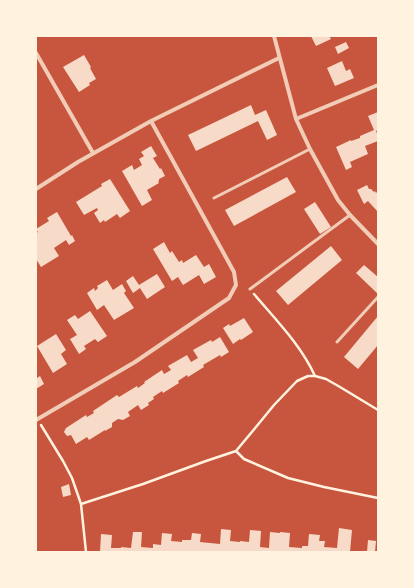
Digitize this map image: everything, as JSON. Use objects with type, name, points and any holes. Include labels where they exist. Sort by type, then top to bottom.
[{"type":"street","points":[[274,36],[296,119],[310,150],[338,200],[350,215],[378,244]]},
{"type":"street","points":[[36,53],[93,153]]},
{"type":"street","points":[[36,189],[93,153],[151,121],[279,58]]},
{"type":"street","points":[[296,119],[378,85]]},
{"type":"street","points":[[37,420],[142,357],[229,298],[236,285],[234,272],[151,121]]},
{"type":"lane","points":[[214,198],[310,150]]},
{"type":"lane","points":[[250,290],[350,215]]},
{"type":"lane","points":[[337,342],[378,297]]},
{"type":"path","points":[[250,290],[299,347],[315,376]]},
{"type":"path","points":[[81,504],[236,451],[274,405],[297,381],[308,376],[315,376],[326,380],[378,410]]},
{"type":"path","points":[[37,420],[72,478],[81,504],[86,552]]},
{"type":"path","points":[[236,451],[244,458],[288,478],[378,498]]},
{"type":"building","points":[[311,36],[329,36],[331,39],[316,46]]},
{"type":"building","points":[[346,42],[349,48],[338,54],[335,47]]},
{"type":"building","points":[[84,55],[96,79],[79,92],[63,67]]},
{"type":"building","points":[[342,61],[346,71],[350,69],[354,78],[335,86],[327,68]]},
{"type":"building","points":[[251,105],[255,115],[266,110],[277,135],[267,140],[258,121],[196,151],[188,135]]},
{"type":"building","points":[[378,112],[378,130],[376,131],[378,141],[365,146],[368,154],[350,162],[352,167],[346,170],[336,147],[351,140],[360,138],[360,136],[374,130],[368,116]]},
{"type":"building","points":[[151,146],[157,156],[153,158],[165,176],[159,179],[159,183],[147,190],[152,200],[142,206],[122,171],[132,165],[134,170],[142,165],[139,159],[144,156],[141,152]]},
{"type":"building","points":[[287,177],[296,192],[234,226],[225,210]]},
{"type":"building","points":[[110,179],[130,211],[120,218],[117,214],[105,222],[104,220],[100,223],[94,213],[98,210],[97,208],[84,215],[76,202],[102,186],[101,184]]},
{"type":"building","points":[[367,185],[369,189],[374,192],[375,191],[376,193],[378,191],[378,212],[368,201],[364,204],[357,190]]},
{"type":"building","points":[[315,202],[331,227],[320,234],[304,209]]},
{"type":"building","points":[[57,212],[75,241],[69,245],[66,240],[54,248],[59,256],[41,267],[36,259],[36,233],[38,232],[36,229],[49,221],[47,218]]},
{"type":"building","points":[[164,242],[170,253],[172,251],[179,262],[182,260],[183,263],[196,255],[204,267],[209,264],[216,277],[204,284],[199,275],[183,285],[178,277],[172,281],[153,249]]},
{"type":"building","points":[[331,246],[342,260],[288,305],[276,291]]},
{"type":"building","points":[[364,265],[378,277],[378,294],[356,273]]},
{"type":"building","points":[[157,274],[165,287],[147,299],[140,288],[133,293],[126,281],[133,276],[139,285]]},
{"type":"building","points":[[107,280],[113,290],[122,284],[126,291],[124,293],[134,308],[114,320],[104,305],[97,310],[87,293],[94,288],[95,291],[98,288],[97,286]]},
{"type":"building","points":[[90,311],[107,336],[98,342],[95,339],[84,346],[86,349],[79,354],[70,339],[77,335],[67,320],[75,315],[78,319]]},
{"type":"building","points":[[378,316],[378,345],[358,369],[344,357]]},
{"type":"building","points":[[244,318],[253,332],[233,344],[223,328],[229,324],[230,326]]},
{"type":"building","points":[[56,334],[66,350],[61,354],[67,364],[53,373],[37,346]]},
{"type":"building","points":[[220,337],[229,352],[221,357],[220,355],[203,365],[204,367],[188,377],[187,375],[178,381],[179,383],[163,393],[162,391],[153,397],[154,399],[148,403],[149,405],[141,410],[138,405],[128,412],[130,416],[123,420],[118,419],[112,423],[112,427],[89,440],[87,437],[76,444],[71,435],[67,436],[64,432],[66,428],[86,415],[87,417],[94,413],[93,411],[117,395],[119,397],[137,386],[138,388],[162,370],[164,374],[171,370],[168,366],[187,355],[191,362],[198,358],[193,350],[211,340],[212,342]]},
{"type":"building","points":[[36,376],[37,378],[40,376],[44,384],[36,389]]},
{"type":"building","points":[[69,484],[71,495],[63,497],[61,487]]},
{"type":"building","points":[[339,528],[352,530],[350,552],[100,552],[101,534],[112,535],[111,548],[131,548],[133,532],[142,532],[141,547],[153,548],[153,544],[161,545],[162,533],[172,534],[171,541],[182,542],[182,540],[191,540],[192,533],[201,534],[200,542],[220,544],[221,529],[231,530],[230,541],[240,542],[249,542],[250,530],[261,531],[260,547],[269,548],[270,532],[280,532],[290,533],[289,547],[302,548],[302,546],[308,546],[309,534],[320,535],[319,541],[325,541],[324,547],[337,548]]},
{"type":"building","points":[[368,540],[376,541],[375,552],[367,552]]}]
